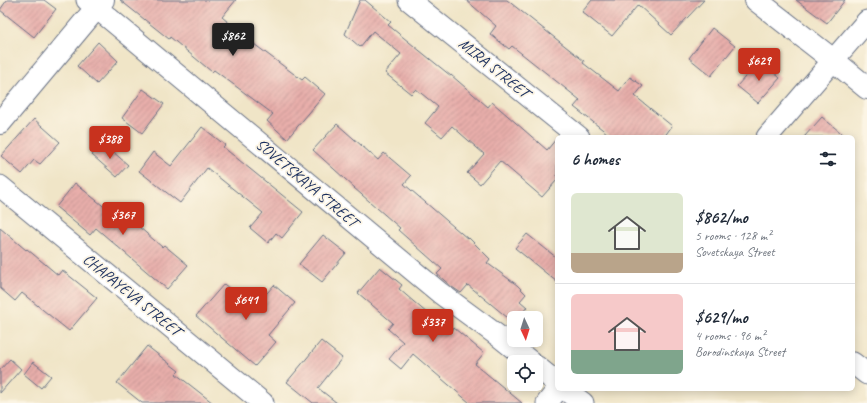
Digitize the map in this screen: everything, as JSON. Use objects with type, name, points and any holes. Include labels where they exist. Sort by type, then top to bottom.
[{"type":"street","name":"MIRA STREET","points":[[409,0],[577,135]]},
{"type":"street","points":[[756,0],[867,88]]},
{"type":"street","points":[[0,123],[95,3]]},
{"type":"street","name":"SOVETSKAYA STREET","points":[[95,3],[440,293],[522,355]]},
{"type":"street","points":[[769,135],[867,20]]},
{"type":"street","name":"CHAPAYEVA STREET","points":[[0,186],[263,403]]},
{"type":"street","points":[[855,364],[867,374]]},
{"type":"street","points":[[543,372],[555,381]]},
{"type":"street","points":[[547,403],[556,391]]},
{"type":"street","points":[[567,391],[583,403]]},
{"type":"building","points":[[7,0],[44,0],[56,9],[34,37],[0,10]]},
{"type":"building","points":[[120,0],[236,0],[222,17],[254,44],[302,80],[305,77],[325,94],[287,139],[267,121],[273,114],[214,70],[212,72],[170,37],[169,39]]},
{"type":"building","points":[[360,0],[365,0],[391,22],[388,25],[451,75],[488,107],[492,102],[547,150],[555,140],[555,182],[542,197],[500,161],[480,184],[467,173],[484,154],[452,126],[442,137],[425,123],[438,107],[416,89],[411,94],[385,73],[401,54],[373,31],[360,47],[345,34]]},
{"type":"building","points":[[466,0],[507,0],[584,61],[583,63],[619,91],[630,77],[643,86],[635,96],[672,126],[665,135],[609,135],[574,107],[580,100],[512,46],[509,49],[490,34],[496,26]]},
{"type":"building","points":[[592,0],[704,0],[671,35],[638,5],[612,36],[582,12]]},
{"type":"building","points":[[796,0],[845,0],[827,23]]},
{"type":"building","points":[[712,28],[735,46],[711,76],[689,58]]},
{"type":"building","points":[[98,42],[118,61],[97,84],[77,66]]},
{"type":"building","points":[[760,60],[780,78],[758,103],[737,86]]},
{"type":"building","points":[[143,89],[164,104],[142,133],[122,118]]},
{"type":"building","points":[[822,117],[844,135],[806,135]]},
{"type":"building","points":[[34,119],[60,142],[40,164],[34,160],[22,174],[1,156]]},
{"type":"building","points":[[337,124],[378,160],[384,153],[411,176],[404,184],[468,239],[469,238],[490,259],[487,263],[517,285],[526,294],[520,301],[527,307],[524,311],[507,311],[507,317],[468,285],[461,293],[452,287],[437,274],[442,269],[398,230],[400,228],[313,150]]},
{"type":"building","points":[[202,127],[225,145],[223,147],[303,212],[282,238],[276,233],[268,243],[250,228],[263,213],[207,168],[180,203],[139,171],[153,152],[171,166]]},
{"type":"building","points":[[103,143],[128,165],[117,177],[92,155]]},
{"type":"building","points":[[75,183],[118,218],[123,213],[162,247],[164,245],[188,265],[167,289],[96,228],[90,235],[56,207]]},
{"type":"building","points":[[0,228],[58,275],[62,270],[97,298],[69,331],[22,293],[15,301],[0,288]]},
{"type":"building","points":[[527,234],[555,256],[555,280],[515,248]]},
{"type":"building","points":[[323,235],[346,253],[322,282],[299,264]]},
{"type":"building","points":[[380,267],[402,285],[399,289],[450,333],[454,328],[484,353],[475,364],[522,403],[470,403],[413,354],[401,369],[389,359],[403,342],[388,329],[393,323],[358,293]]},
{"type":"building","points":[[224,284],[253,309],[274,285],[295,303],[268,335],[276,342],[255,366],[196,316]]},
{"type":"building","points":[[321,341],[342,358],[318,388],[337,403],[313,403],[287,382]]},
{"type":"building","points":[[147,346],[179,371],[176,374],[213,403],[142,403],[117,383]]},
{"type":"building","points":[[10,359],[21,369],[0,393],[0,370]]},
{"type":"building","points":[[33,362],[51,376],[41,388],[24,374]]}]
